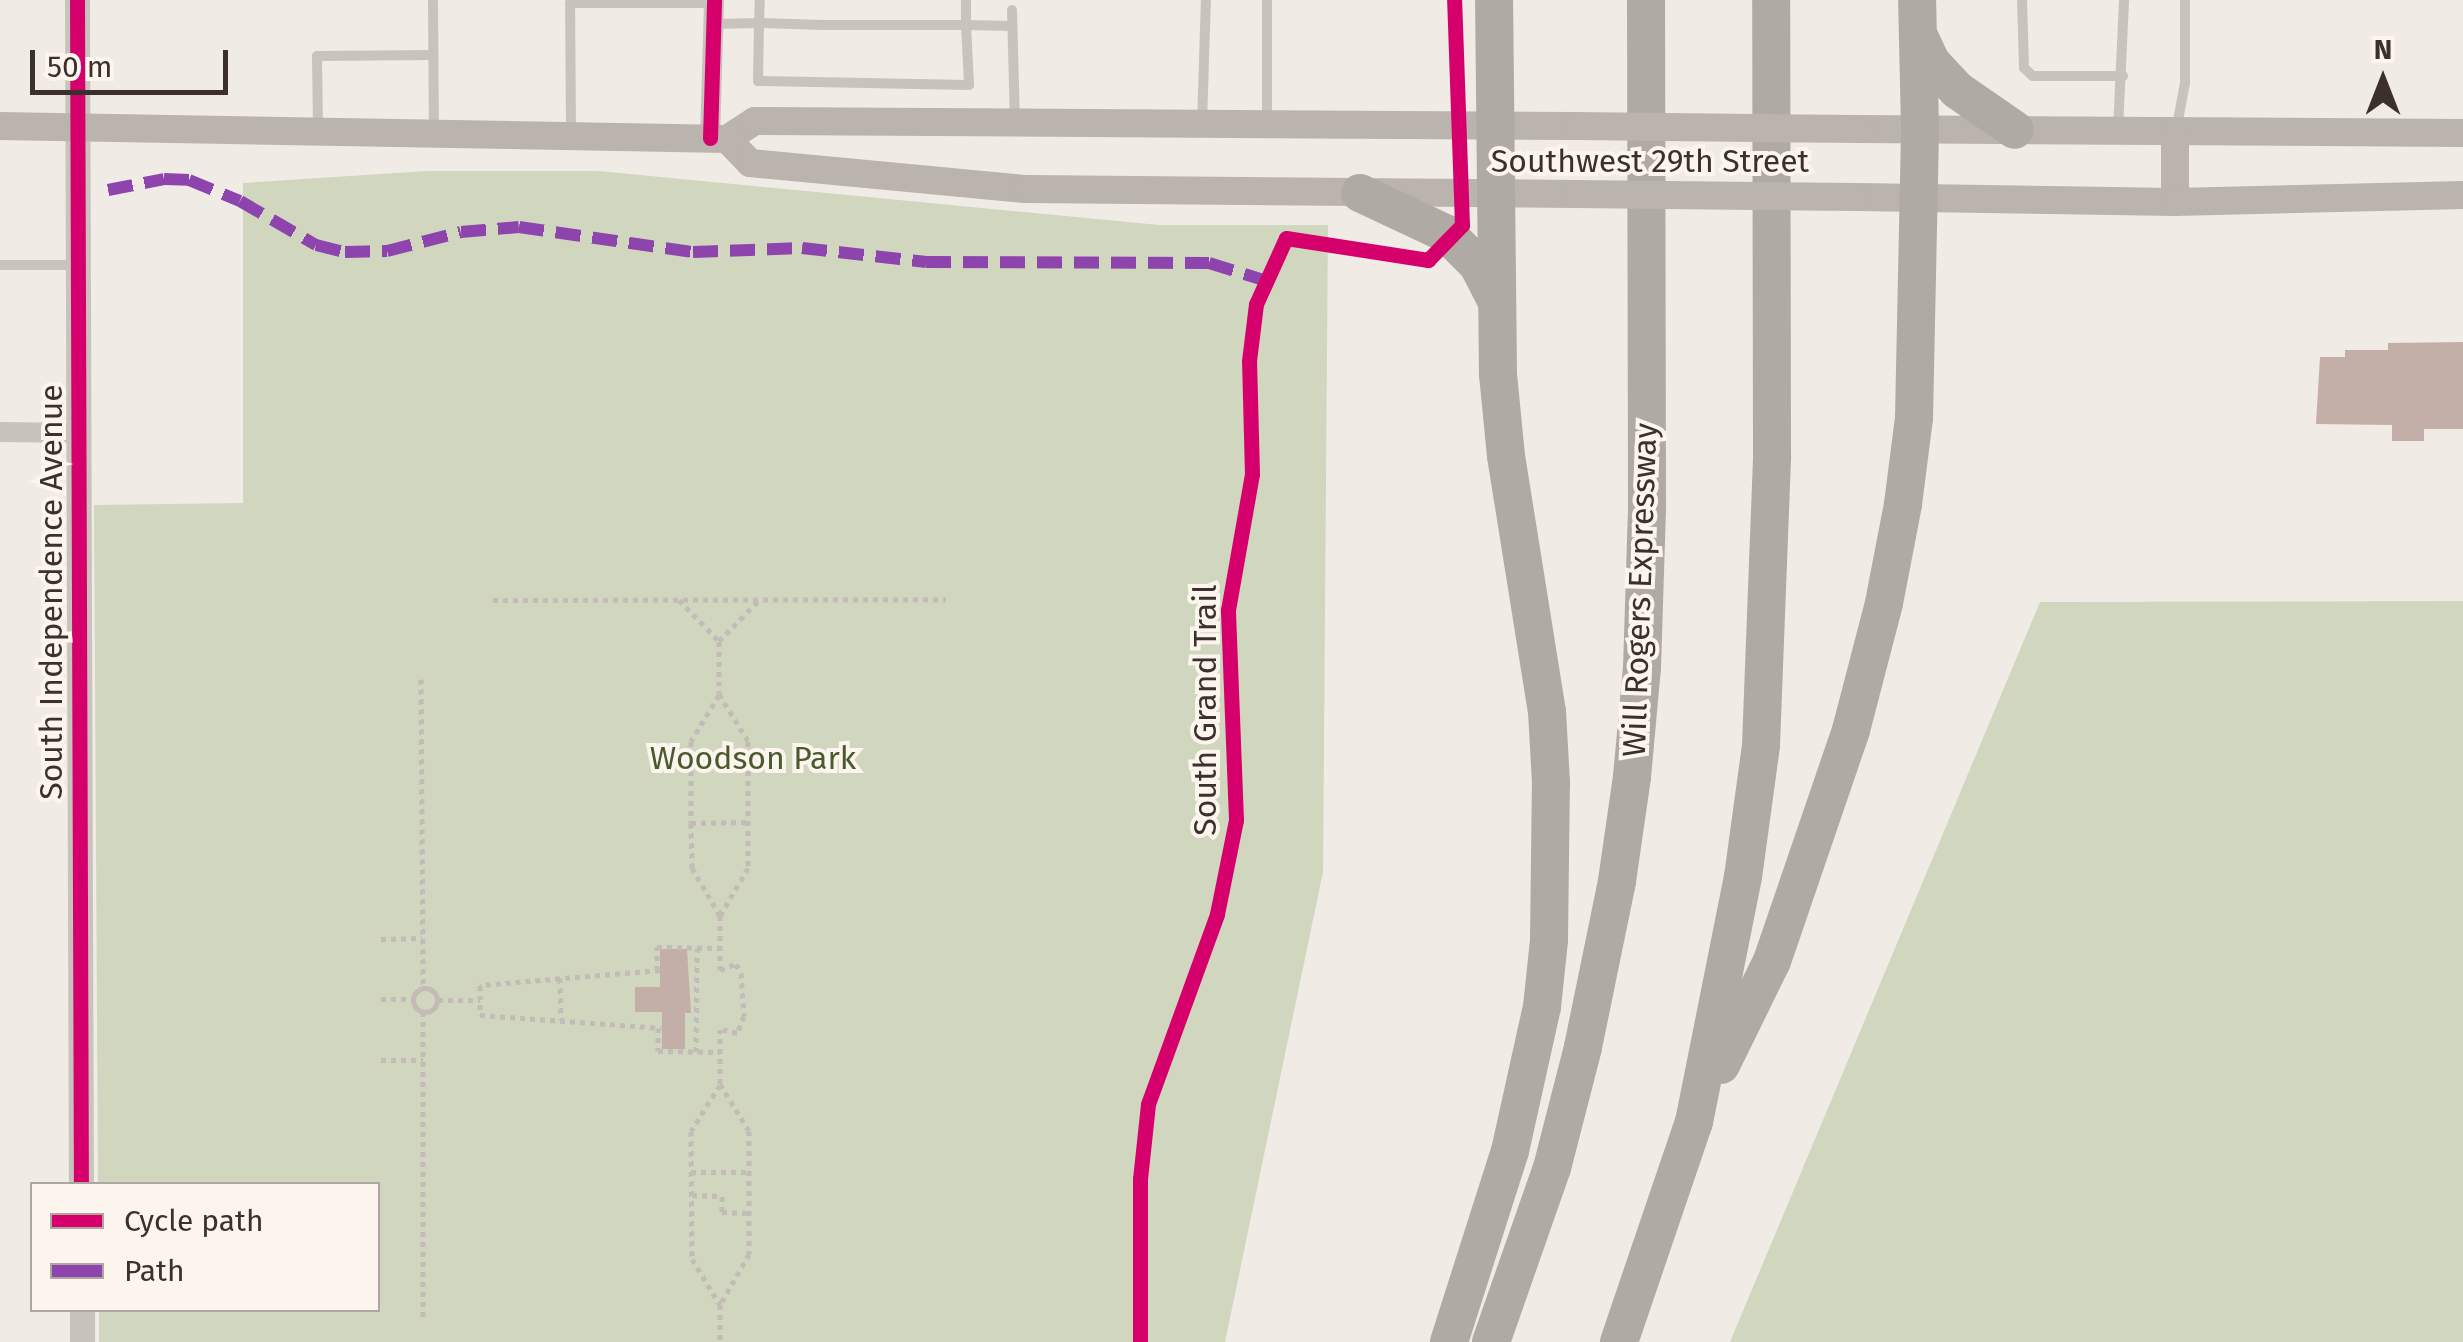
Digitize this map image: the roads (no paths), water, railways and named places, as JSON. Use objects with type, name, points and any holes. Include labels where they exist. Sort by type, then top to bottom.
[{"type":"highway","points":[[1449,1342],[1514,1134],[1542,1007],[1549,940],[1551,801],[1546,712],[1506,456],[1496,300],[1494,0]]},
{"type":"highway","name":"Will Rogers Expressway","points":[[1492,1342],[1552,1168],[1583,1046],[1617,881],[1632,777],[1642,668],[1647,506],[1646,0]]},
{"type":"highway","points":[[1620,1342],[1694,1122],[1740,894],[1760,745],[1772,474],[1771,0]]},
{"type":"highway","points":[[1694,1122],[1772,961],[1851,730],[1884,604],[1914,418],[1920,128],[1916,15]]},
{"type":"highway","points":[[1916,15],[1931,62],[1957,90],[2015,130]]},
{"type":"highway","points":[[1360,193],[1451,238],[1478,265],[1496,300]]},
{"type":"main road","name":"Southwest 29th Street","points":[[0,126],[719,138],[755,121],[2463,133]]},
{"type":"main road","points":[[2176,132],[2176,202]]},
{"type":"main road","name":"Southwest 29th Street","points":[[719,138],[750,162],[1026,189],[2176,202],[2463,194]]},
{"type":"street","name":"South Independence Avenue","points":[[77,0],[75,265],[82,1182]]},
{"type":"street","points":[[714,9],[719,138]]},
{"type":"street","points":[[0,432],[78,433]]},
{"type":"street","points":[[82,1312],[82,1342]]},
{"type":"lane","points":[[432,0],[434,131]]},
{"type":"lane","points":[[760,0],[758,81],[824,83],[850,77],[969,85],[966,0]]},
{"type":"lane","points":[[1202,124],[1206,0]]},
{"type":"lane","points":[[1267,124],[1268,0]]},
{"type":"lane","points":[[2022,0],[2024,68],[2033,76],[2123,76]]},
{"type":"lane","points":[[2118,131],[2124,0]]},
{"type":"lane","points":[[2176,132],[2186,83],[2185,0]]},
{"type":"lane","points":[[571,133],[570,3],[714,9],[760,23],[1012,26]]},
{"type":"lane","points":[[1012,10],[1015,122]]},
{"type":"lane","points":[[824,25],[824,39]]},
{"type":"lane","points":[[850,40],[851,25]]},
{"type":"lane","points":[[917,25],[917,40]]},
{"type":"lane","points":[[884,26],[884,38]]},
{"type":"lane","points":[[318,130],[318,56],[433,55]]},
{"type":"lane","points":[[824,69],[824,83]]},
{"type":"lane","points":[[918,70],[918,84]]},
{"type":"lane","points":[[0,264],[75,265]]},
{"type":"park label","name":"Woodson Park","points":[[753,758]]}]
